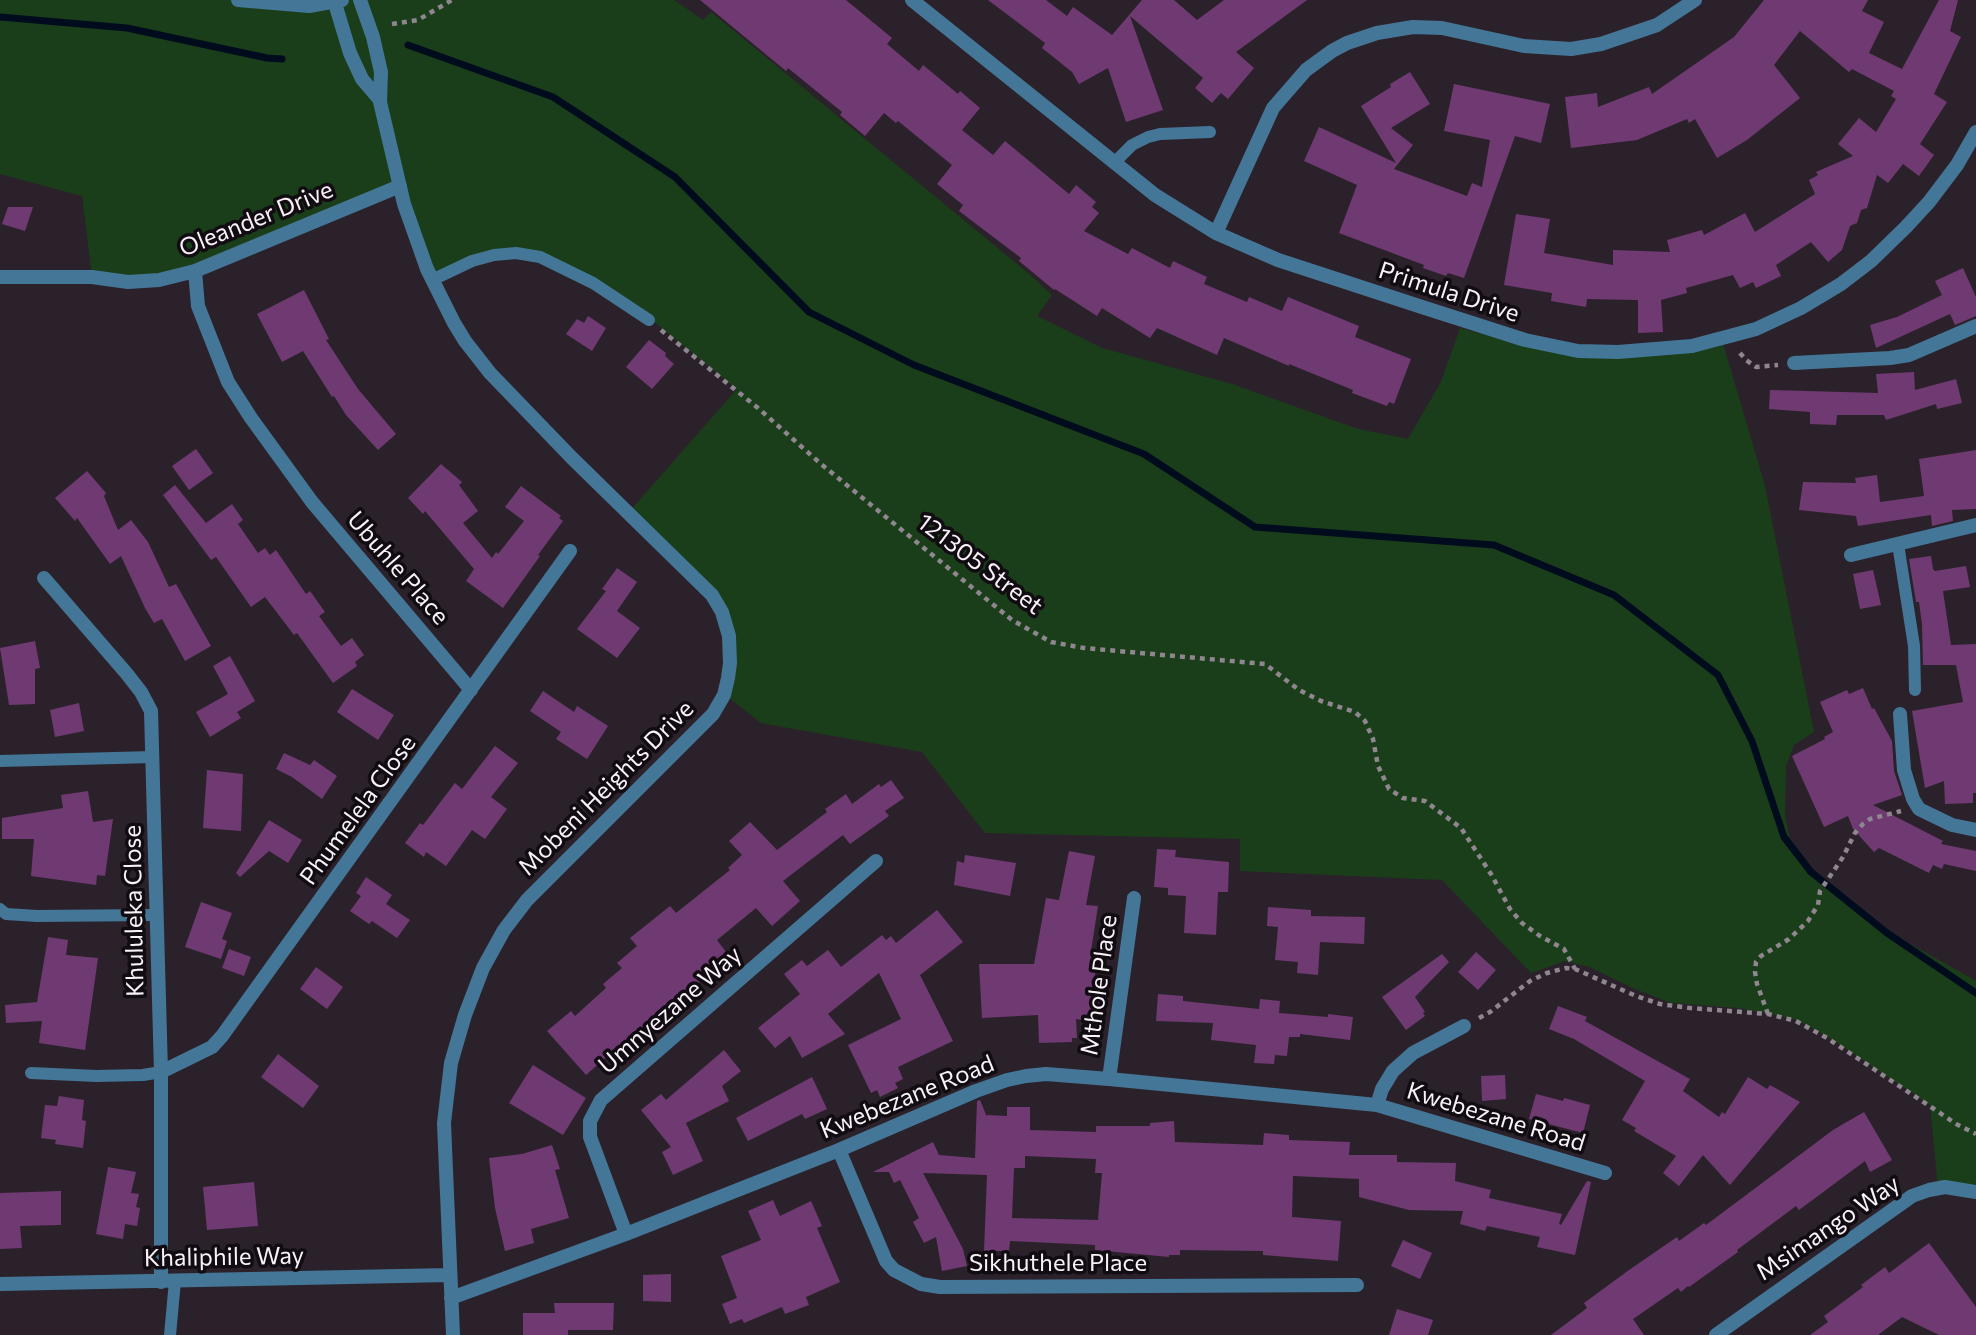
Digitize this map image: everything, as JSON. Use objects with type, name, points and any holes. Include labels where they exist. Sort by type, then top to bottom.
[{"type":"street","points":[[238,0],[309,6],[337,1]]},
{"type":"street","name":"Mobeni Heights Drive","points":[[360,0],[373,37],[381,72],[380,100],[416,242],[432,280],[465,341],[490,373],[572,458],[712,595],[722,612],[729,636],[730,663],[724,695],[713,714],[527,900],[504,930],[483,968],[451,1063],[444,1122],[450,1275]]},
{"type":"street","name":"Primula Drive","points":[[912,0],[1155,195],[1216,233],[1278,260],[1525,340],[1578,351],[1618,352],[1692,346],[1756,329],[1801,308],[1841,284],[1871,261],[1929,202],[1956,166],[1976,131]]},
{"type":"street","points":[[1216,233],[1273,108],[1306,70],[1347,43],[1377,33],[1413,27],[1442,28],[1524,46],[1571,49],[1601,44],[1657,25],[1695,0]]},
{"type":"street","name":"Mobeni Heights Drive","points":[[337,1],[350,53],[362,79],[380,100]]},
{"type":"street","name":"Oleander Drive","points":[[0,277],[92,277],[128,282],[195,271],[400,186]]},
{"type":"street","name":"Ubuhle Place","points":[[195,271],[198,306],[228,382],[251,418],[312,502],[471,690]]},
{"type":"street","points":[[1794,363],[1909,355],[1976,326]]},
{"type":"street","points":[[1851,555],[1976,525]]},
{"type":"street","name":"Phumelela Close","points":[[161,1072],[212,1047],[222,1036],[570,551]]},
{"type":"street","name":"Khululeka Close","points":[[44,578],[127,674],[151,711],[168,1281]]},
{"type":"street","points":[[1899,714],[1904,770],[1919,809],[1952,825],[1976,830]]},
{"type":"street","name":"Umnyezane Way","points":[[626,1234],[590,1137],[590,1121],[601,1100],[876,861]]},
{"type":"street","name":"Mthole Place","points":[[1109,1079],[1133,898]]},
{"type":"street","points":[[1377,1105],[1382,1089],[1394,1071],[1413,1053],[1464,1026]]},
{"type":"street","name":"Kwebezane Road","points":[[451,1298],[626,1234],[1007,1080],[1026,1076],[1046,1074],[1109,1079],[1377,1105],[1605,1173]]},
{"type":"street","name":"Sikhuthele Place","points":[[839,1150],[886,1261],[894,1270],[921,1284],[940,1287],[1357,1285]]},
{"type":"street","name":"Msimango Way","points":[[1716,1335],[1912,1196],[1945,1187],[1976,1192]]},
{"type":"street","points":[[450,1275],[453,1335]]},
{"type":"street","name":"Khaliphile Way","points":[[0,1284],[450,1275]]},
{"type":"lane","points":[[1115,162],[1132,145],[1148,137],[1210,132]]},
{"type":"lane","points":[[432,280],[472,261],[494,255],[516,253],[540,257],[593,283],[649,320]]},
{"type":"lane","points":[[1898,544],[1914,646],[1915,690]]},
{"type":"lane","points":[[0,761],[153,757]]},
{"type":"lane","points":[[0,909],[6,914],[37,916],[156,915]]},
{"type":"lane","points":[[31,1073],[96,1076],[161,1072]]},
{"type":"lane","points":[[168,1281],[170,1335]]},
{"type":"path","points":[[392,24],[418,20],[452,0]]},
{"type":"path","name":"121305 Street","points":[[649,320],[1012,620],[1051,642],[1084,648],[1265,664],[1299,690],[1321,701],[1355,712],[1365,721],[1373,739],[1378,766],[1389,789],[1403,797],[1425,801],[1461,828],[1516,916],[1540,936],[1564,949],[1575,970]]},
{"type":"path","points":[[1723,339],[1756,367],[1794,363]]},
{"type":"path","points":[[1768,1014],[1757,984],[1756,962],[1808,922],[1818,905],[1820,891],[1863,824],[1897,812],[1919,809]]},
{"type":"path","points":[[1464,1026],[1490,1012],[1530,981],[1566,968],[1660,1004],[1768,1014],[1796,1021],[1976,1134]]},
{"type":"green space","points":[[0,0],[674,0],[703,20],[711,12],[1028,273],[1052,295],[1037,316],[1102,348],[1232,384],[1358,429],[1408,439],[1441,382],[1460,328],[1527,346],[1578,353],[1722,340],[1765,486],[1814,732],[1794,745],[1786,766],[1785,815],[1790,840],[1811,871],[1889,932],[1976,981],[1976,1192],[1938,1188],[1930,1105],[1830,1038],[1797,1020],[1766,1013],[1671,1003],[1589,967],[1565,961],[1531,973],[1442,880],[1240,871],[1240,839],[985,833],[922,752],[761,723],[724,694],[722,612],[629,512],[737,389],[652,320],[517,251],[433,279],[401,185],[158,278],[92,276],[82,196],[0,174]]},
{"type":"building","points":[[700,0],[846,0],[892,38],[887,44],[919,71],[923,65],[980,108],[962,130],[993,155],[1005,141],[1069,194],[1076,185],[1096,202],[1092,207],[1099,213],[1084,231],[1128,254],[1132,248],[1170,268],[1173,261],[1207,277],[1204,284],[1247,302],[1249,297],[1282,311],[1288,297],[1359,326],[1355,337],[1411,359],[1394,404],[1389,402],[1387,406],[1352,393],[1353,390],[1224,338],[1217,355],[1157,328],[1150,338],[1102,308],[1097,316],[1054,290],[1019,261],[1021,258],[959,211],[963,205],[937,184],[952,165],[898,121],[896,123],[884,113],[865,136],[840,115],[842,112],[788,68],[786,71]]},
{"type":"building","points":[[988,0],[1046,0],[1067,16],[1073,7],[1112,35],[1142,0],[1174,0],[1197,20],[1224,0],[1307,0],[1236,52],[1254,68],[1228,99],[1221,93],[1212,103],[1195,88],[1203,78],[1130,16],[1163,110],[1126,122],[1108,68],[1079,84],[1072,72],[1042,48],[1045,43]]},
{"type":"building","points":[[1764,0],[1868,0],[1862,11],[1884,22],[1869,53],[1902,69],[1939,0],[1958,0],[1950,31],[1961,37],[1934,94],[1947,102],[1920,144],[1934,155],[1919,176],[1903,164],[1888,183],[1877,175],[1867,208],[1861,210],[1857,223],[1850,226],[1842,250],[1828,262],[1811,242],[1776,265],[1781,276],[1756,288],[1753,282],[1740,288],[1733,275],[1686,288],[1687,293],[1661,300],[1663,332],[1638,333],[1638,300],[1587,299],[1586,307],[1551,301],[1552,293],[1504,285],[1516,214],[1550,219],[1544,253],[1613,265],[1613,250],[1670,252],[1667,240],[1702,230],[1704,235],[1745,213],[1755,232],[1815,194],[1809,180],[1818,175],[1816,172],[1853,156],[1838,144],[1859,118],[1876,132],[1896,99],[1891,96],[1894,91],[1852,69],[1849,72],[1800,31],[1774,65],[1800,98],[1747,140],[1717,158],[1695,119],[1689,123],[1687,119],[1637,140],[1571,148],[1565,97],[1597,93],[1598,107],[1649,87],[1652,94],[1734,37]]},
{"type":"building","points":[[1410,72],[1430,104],[1391,128],[1413,145],[1394,169],[1467,196],[1472,183],[1482,187],[1490,140],[1444,131],[1454,84],[1550,104],[1541,143],[1515,136],[1464,278],[1448,273],[1446,276],[1423,268],[1424,265],[1339,233],[1357,185],[1304,161],[1319,127],[1396,163],[1361,106]]},
{"type":"building","points":[[8,207],[33,207],[25,231],[2,224]]},
{"type":"building","points":[[1963,268],[1976,297],[1976,316],[1955,325],[1950,314],[1876,348],[1870,325],[1897,317],[1942,295],[1935,281]]},
{"type":"building","points":[[304,290],[329,339],[326,340],[358,389],[396,434],[378,450],[346,415],[334,396],[332,397],[303,351],[282,362],[257,314]]},
{"type":"building","points":[[588,316],[606,328],[592,351],[566,334],[577,319],[584,323]]},
{"type":"building","points":[[649,340],[666,353],[665,356],[674,364],[652,389],[626,367]]},
{"type":"building","points":[[1914,372],[1915,390],[1956,379],[1962,403],[1937,409],[1936,404],[1886,420],[1884,415],[1837,415],[1836,425],[1810,424],[1810,412],[1769,409],[1770,390],[1878,393],[1876,374]]},
{"type":"building","points":[[196,449],[213,473],[189,490],[172,466]]},
{"type":"building","points":[[1976,450],[1976,509],[1952,510],[1953,521],[1932,526],[1931,515],[1858,526],[1856,516],[1799,510],[1803,482],[1856,483],[1855,478],[1877,475],[1880,502],[1924,496],[1919,459]]},
{"type":"building","points":[[441,464],[462,482],[459,485],[478,511],[463,523],[492,558],[524,521],[505,507],[521,486],[561,516],[559,518],[563,521],[503,608],[466,581],[474,569],[425,511],[423,514],[408,498]]},
{"type":"building","points":[[87,471],[106,493],[104,496],[118,530],[131,520],[148,542],[169,587],[176,584],[211,646],[185,661],[162,619],[154,623],[121,556],[110,564],[77,518],[75,521],[55,498]]},
{"type":"building","points":[[175,485],[206,523],[232,504],[243,520],[238,524],[258,553],[265,548],[270,555],[276,550],[306,594],[310,591],[325,612],[319,616],[341,646],[352,638],[364,655],[355,662],[357,666],[333,683],[297,633],[294,635],[265,597],[251,607],[216,557],[211,560],[163,495]]},
{"type":"building","points":[[1931,556],[1935,571],[1966,566],[1970,587],[1943,591],[1951,645],[1976,644],[1976,793],[1973,793],[1973,803],[1945,804],[1944,781],[1925,788],[1912,711],[1963,702],[1956,665],[1923,665],[1922,624],[1909,559]]},
{"type":"building","points":[[617,568],[637,582],[617,611],[640,628],[617,658],[577,629],[606,591],[602,589]]},
{"type":"building","points":[[1873,570],[1881,605],[1860,609],[1853,574]]},
{"type":"building","points":[[35,641],[40,668],[35,669],[35,704],[9,705],[0,648]]},
{"type":"building","points":[[230,656],[255,701],[237,712],[241,718],[210,737],[196,712],[228,694],[213,666]]},
{"type":"building","points":[[1863,688],[1872,709],[1874,708],[1892,741],[1894,771],[1902,795],[1873,805],[1943,841],[1941,844],[1976,851],[1976,871],[1944,864],[1942,869],[1933,865],[1929,873],[1879,848],[1874,852],[1853,829],[1848,816],[1824,827],[1792,756],[1833,732],[1820,702],[1847,690],[1849,694]]},
{"type":"building","points":[[352,689],[394,715],[378,740],[337,712]]},
{"type":"building","points":[[543,691],[574,712],[577,706],[608,726],[587,759],[556,739],[561,732],[530,711]]},
{"type":"building","points":[[79,703],[84,731],[55,737],[50,710]]},
{"type":"building","points":[[495,746],[518,763],[491,797],[507,809],[485,839],[472,830],[446,866],[426,852],[424,857],[405,843],[420,823],[423,825],[455,783],[462,789]]},
{"type":"building","points":[[284,753],[310,765],[314,760],[337,776],[322,799],[276,769]]},
{"type":"building","points":[[207,770],[243,774],[241,831],[203,828]]},
{"type":"building","points":[[891,780],[904,798],[885,811],[889,816],[850,844],[843,835],[783,881],[800,901],[772,926],[756,908],[717,940],[726,952],[716,960],[720,965],[626,1047],[622,1043],[586,1075],[547,1031],[571,1011],[575,1016],[606,988],[603,984],[622,968],[617,963],[637,946],[630,938],[670,906],[676,913],[730,870],[728,868],[742,855],[729,841],[750,822],[777,850],[846,794],[852,804],[879,784],[881,787]]},
{"type":"building","points":[[88,791],[93,822],[113,819],[105,876],[97,875],[96,885],[31,876],[34,839],[2,839],[2,818],[63,808],[61,795]]},
{"type":"building","points":[[269,820],[302,840],[288,863],[269,851],[240,877],[236,873]]},
{"type":"building","points":[[1157,849],[1176,850],[1175,857],[1229,862],[1228,892],[1218,892],[1216,935],[1184,933],[1186,896],[1168,895],[1168,888],[1154,887]]},
{"type":"building","points":[[1069,851],[1095,856],[1086,905],[1098,906],[1091,951],[1094,952],[1093,957],[1098,958],[1090,1001],[1105,1003],[1102,1023],[1076,1019],[1077,1038],[1072,1038],[1072,1042],[1039,1043],[1038,1015],[982,1018],[979,964],[1034,964],[1046,898],[1059,900]]},
{"type":"building","points":[[965,855],[1016,863],[1010,896],[954,885],[957,861],[964,863]]},
{"type":"building","points":[[366,877],[392,895],[386,904],[410,920],[397,938],[372,921],[369,924],[350,911],[361,896],[356,893]]},
{"type":"building","points":[[201,902],[232,913],[222,939],[227,941],[221,959],[185,947]]},
{"type":"building","points":[[1268,907],[1311,910],[1311,916],[1365,917],[1364,944],[1320,942],[1318,975],[1297,973],[1298,962],[1275,960],[1278,927],[1267,926]]},
{"type":"building","points":[[937,910],[963,942],[920,975],[953,1041],[898,1067],[903,1079],[895,1083],[898,1088],[880,1097],[877,1090],[871,1093],[848,1045],[901,1019],[879,973],[828,1014],[845,1034],[802,1058],[790,1036],[775,1048],[758,1028],[800,994],[784,974],[802,960],[807,966],[828,950],[841,967],[882,935],[886,940],[891,936],[896,943]]},
{"type":"building","points":[[48,937],[68,940],[66,955],[98,958],[85,1050],[39,1043],[42,1021],[6,1023],[5,1005],[37,1002]]},
{"type":"building","points":[[229,949],[251,957],[244,976],[222,968]]},
{"type":"building","points":[[1476,952],[1496,970],[1478,990],[1458,972]]},
{"type":"building","points":[[1442,954],[1449,962],[1415,997],[1425,1016],[1406,1030],[1382,997]]},
{"type":"building","points":[[316,967],[343,987],[327,1009],[300,989]]},
{"type":"building","points":[[1158,994],[1183,996],[1183,1001],[1259,1009],[1260,999],[1280,1001],[1279,1013],[1353,1017],[1350,1040],[1300,1034],[1300,1037],[1289,1037],[1287,1056],[1275,1055],[1274,1064],[1254,1063],[1256,1045],[1211,1040],[1213,1023],[1156,1021]]},
{"type":"building","points":[[1558,1006],[1587,1017],[1585,1021],[1690,1079],[1683,1091],[1719,1117],[1722,1112],[1725,1114],[1748,1077],[1767,1089],[1770,1085],[1800,1102],[1730,1185],[1703,1155],[1679,1186],[1663,1173],[1676,1156],[1634,1131],[1636,1128],[1622,1120],[1645,1081],[1574,1039],[1549,1029]]},
{"type":"building","points":[[724,1050],[741,1071],[722,1086],[729,1101],[686,1123],[703,1161],[673,1175],[662,1152],[671,1147],[641,1110],[661,1094],[666,1100]]},
{"type":"building","points":[[278,1054],[319,1086],[303,1108],[261,1077]]},
{"type":"building","points":[[533,1065],[586,1098],[563,1135],[509,1103]]},
{"type":"building","points":[[1505,1075],[1506,1099],[1482,1101],[1481,1076]]},
{"type":"building","points":[[812,1077],[827,1109],[805,1119],[802,1114],[748,1141],[736,1118]]},
{"type":"building","points":[[1536,1094],[1590,1105],[1583,1133],[1529,1119]]},
{"type":"building","points":[[59,1096],[84,1100],[82,1120],[86,1121],[83,1148],[55,1144],[56,1140],[41,1138],[45,1105],[57,1106]]},
{"type":"building","points":[[980,1100],[987,1117],[1007,1116],[1007,1107],[1030,1107],[1030,1130],[1096,1132],[1096,1126],[1150,1126],[1150,1123],[1174,1121],[1175,1142],[1263,1145],[1264,1133],[1289,1135],[1289,1140],[1350,1142],[1349,1155],[1397,1155],[1397,1162],[1456,1163],[1455,1181],[1491,1190],[1489,1198],[1562,1214],[1561,1225],[1587,1181],[1591,1182],[1575,1255],[1537,1247],[1540,1237],[1487,1226],[1485,1231],[1460,1224],[1463,1211],[1409,1210],[1359,1197],[1359,1179],[1293,1176],[1292,1217],[1341,1221],[1338,1261],[1263,1255],[1263,1251],[1180,1250],[1180,1255],[1169,1257],[1095,1250],[1095,1245],[1010,1241],[1009,1251],[984,1251],[987,1175],[923,1173],[963,1249],[967,1266],[942,1271],[936,1237],[924,1243],[913,1222],[919,1218],[900,1180],[894,1183],[889,1172],[873,1172],[933,1142],[939,1155],[975,1158],[977,1101]],"holes":[[[1025,1156],[1096,1159],[1095,1173],[1102,1173],[1098,1220],[1012,1218],[1014,1168],[1025,1168]]]},
{"type":"building","points":[[1864,1112],[1892,1160],[1870,1172],[1865,1161],[1799,1210],[1796,1206],[1689,1287],[1681,1292],[1678,1288],[1633,1319],[1644,1335],[1551,1335],[1587,1308],[1584,1303],[1629,1270],[1677,1237],[1679,1241],[1704,1223],[1706,1225],[1833,1130]]},
{"type":"building","points":[[552,1145],[560,1169],[555,1170],[569,1218],[531,1229],[534,1243],[505,1251],[495,1208],[489,1158],[522,1154]]},
{"type":"building","points":[[108,1167],[136,1172],[131,1193],[139,1194],[136,1207],[140,1208],[137,1226],[125,1224],[123,1239],[96,1234]]},
{"type":"building","points":[[254,1182],[258,1226],[207,1230],[203,1187]]},
{"type":"building","points":[[61,1191],[61,1225],[20,1226],[22,1248],[0,1249],[0,1193]]},
{"type":"building","points":[[773,1200],[780,1216],[811,1201],[822,1226],[817,1228],[840,1282],[806,1297],[809,1305],[785,1314],[782,1307],[744,1323],[742,1319],[730,1324],[722,1304],[737,1298],[721,1256],[761,1240],[748,1211]]},
{"type":"building","points":[[1403,1240],[1432,1253],[1420,1279],[1391,1266]]},
{"type":"building","points":[[1929,1243],[1976,1307],[1976,1335],[1939,1335],[1902,1317],[1878,1335],[1810,1335],[1828,1322],[1824,1316],[1863,1287],[1861,1285],[1885,1267],[1889,1273]]},
{"type":"building","points":[[671,1274],[671,1302],[643,1301],[643,1275]]},
{"type":"building","points":[[554,1303],[614,1303],[613,1330],[568,1330],[568,1335],[523,1335],[523,1313],[555,1313]]},
{"type":"building","points":[[1397,1309],[1433,1320],[1428,1335],[1389,1335]]},
{"type":"waterway","points":[[0,17],[127,28],[282,59]]},
{"type":"waterway","points":[[408,45],[553,97],[675,177],[809,312],[914,365],[1144,454],[1255,527],[1494,545],[1614,595],[1718,675],[1752,741],[1784,837],[1811,872],[1887,933],[1976,993]]}]
